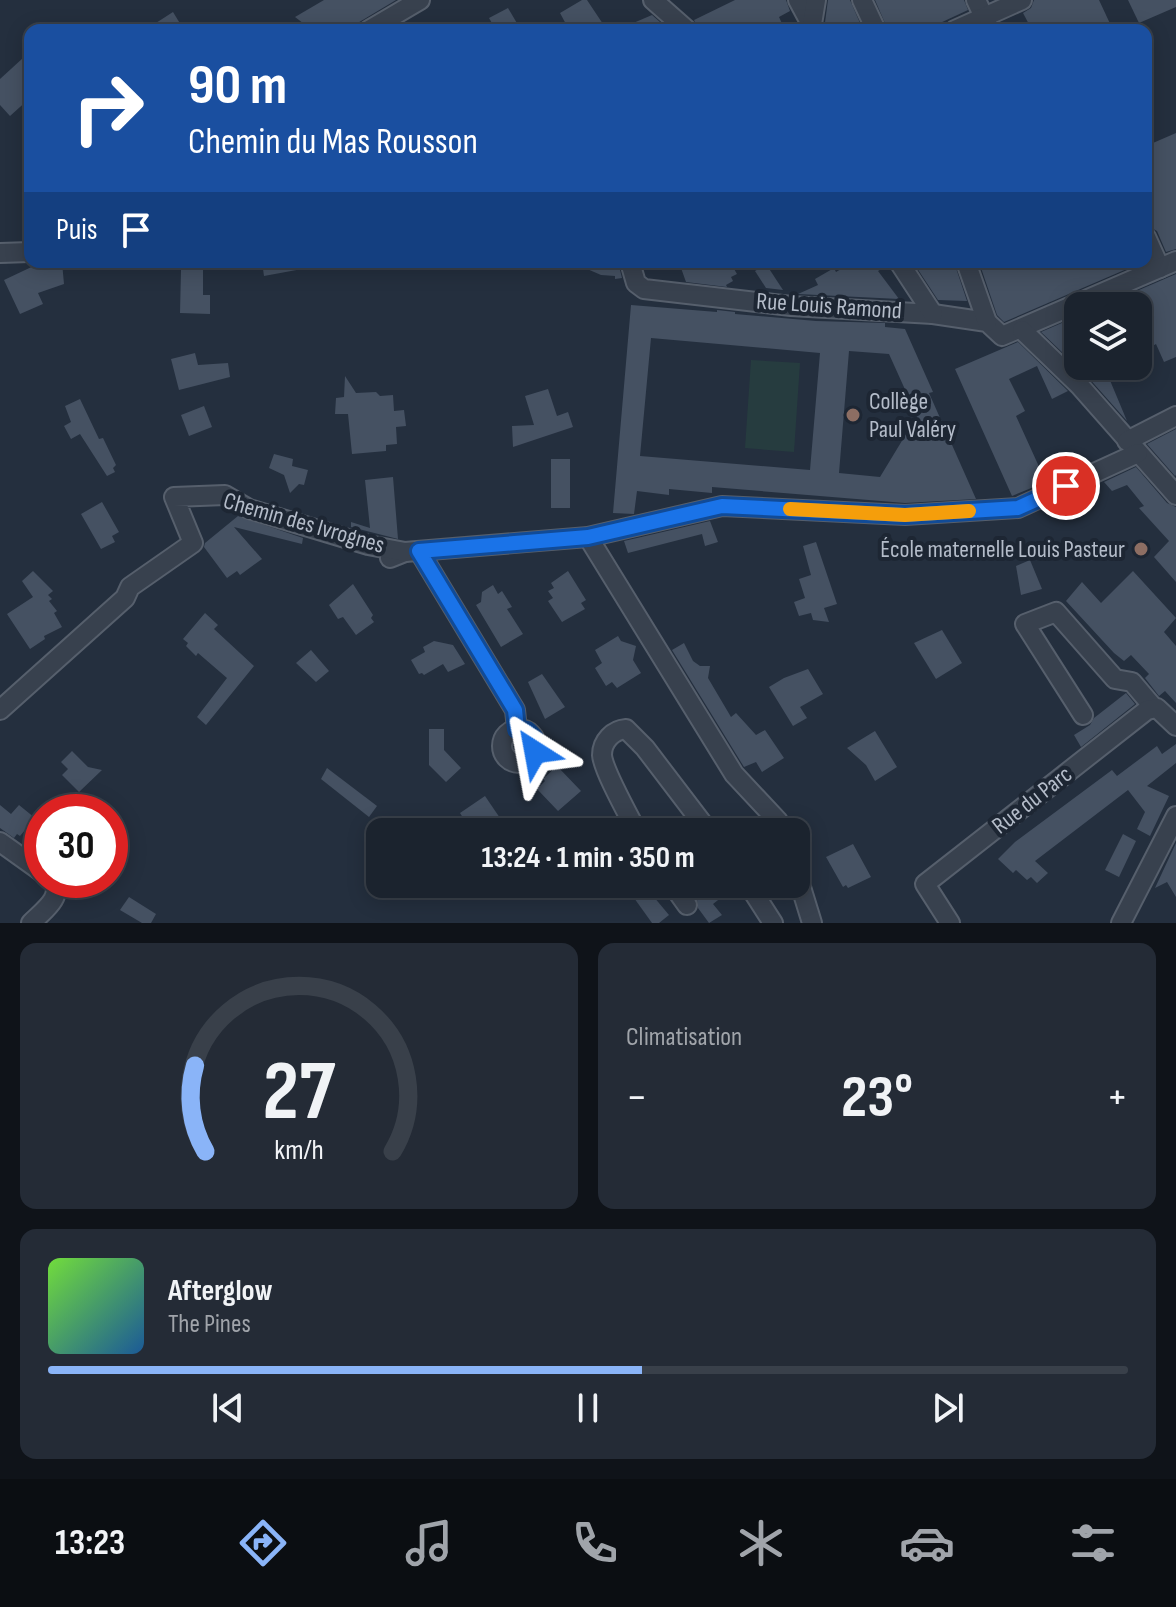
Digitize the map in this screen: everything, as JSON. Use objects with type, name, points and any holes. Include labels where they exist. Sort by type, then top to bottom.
[{"type":"street","points":[[379,24],[420,0]]},
{"type":"street","points":[[653,0],[680,24]]},
{"type":"street","points":[[798,0],[809,24]]},
{"type":"street","points":[[812,24],[816,0]]},
{"type":"street","points":[[862,0],[873,24]]},
{"type":"street","points":[[983,16],[1022,0]]},
{"type":"street","points":[[968,268],[987,322],[1002,336],[1022,330],[1168,264],[1152,244]]},
{"type":"street","points":[[0,253],[24,252]]},
{"type":"street","name":"Rue Louis Ramond","points":[[632,268],[636,283],[650,290],[791,306],[933,314],[987,322]]},
{"type":"street","points":[[903,268],[933,314]]},
{"type":"street","points":[[1022,330],[1079,385],[1132,447],[1173,488]]},
{"type":"street","points":[[517,729],[515,710],[405,554],[588,537],[722,506],[905,515],[1018,508],[1132,447],[1176,416]]},
{"type":"street","name":"Chemin des Ivrognes","points":[[0,710],[125,598],[130,587],[193,543],[174,497],[225,495],[249,509],[405,554]]},
{"type":"street","points":[[588,537],[734,774],[775,818]]},
{"type":"street","points":[[1083,715],[1025,624],[1056,612],[1115,679],[1132,682],[1154,708],[1176,726]]},
{"type":"street","name":"Rue du Parc","points":[[950,923],[925,884],[1147,710],[1154,708]]},
{"type":"street","points":[[631,818],[602,755],[606,740],[617,730],[626,729],[645,748],[698,818]]},
{"type":"street","points":[[1121,923],[1171,837],[1176,816]]},
{"type":"street","points":[[0,842],[24,859]]},
{"type":"street","points":[[31,923],[48,898]]},
{"type":"street","points":[[682,898],[687,905]]},
{"type":"street","points":[[757,898],[773,923]]},
{"type":"street","points":[[804,898],[812,923]]},
{"type":"green space","points":[[751,360],[800,363],[794,452],[745,448]]},
{"type":"building","points":[[324,0],[396,0],[356,24],[304,24],[295,17]]},
{"type":"building","points":[[587,0],[603,24],[566,24],[560,13]]},
{"type":"building","points":[[735,0],[786,0],[790,11],[779,17],[782,24],[696,24],[694,20]]},
{"type":"building","points":[[828,0],[850,0],[860,24],[825,24]]},
{"type":"building","points":[[875,0],[964,0],[968,10],[938,24],[885,24]]},
{"type":"building","points":[[1034,0],[1099,0],[1110,24],[1029,24],[1023,13],[1031,8]]},
{"type":"building","points":[[1128,0],[1176,0],[1176,7],[1139,23]]},
{"type":"building","points":[[508,8],[517,24],[492,24],[489,18]]},
{"type":"building","points":[[173,12],[180,24],[154,24]]},
{"type":"building","points":[[652,15],[662,24],[631,24]]},
{"type":"building","points":[[24,59],[24,103],[10,116],[0,105],[0,79]]},
{"type":"building","points":[[1176,133],[1176,249],[1166,252],[1157,231],[1152,228],[1152,143]]},
{"type":"building","points":[[29,268],[63,268],[64,284],[38,293],[43,304],[20,314],[4,280]]},
{"type":"building","points":[[263,268],[302,268],[302,269],[264,276]]},
{"type":"building","points":[[585,268],[620,268],[622,278],[615,279],[615,276],[601,275]]},
{"type":"building","points":[[681,268],[734,268],[737,274],[731,277],[733,281],[727,287],[686,282]]},
{"type":"building","points":[[769,268],[783,290],[766,288],[755,271]]},
{"type":"building","points":[[834,268],[836,272],[843,268],[883,268],[878,271],[899,299],[798,294],[818,285],[815,279]]},
{"type":"building","points":[[917,268],[956,268],[967,301],[938,300]]},
{"type":"building","points":[[981,268],[1129,268],[1074,292],[1064,292],[1064,296],[1004,322],[997,315]]},
{"type":"building","points":[[181,270],[203,270],[203,295],[210,295],[210,314],[180,313]]},
{"type":"building","points":[[1176,274],[1176,357],[1164,362],[1156,344],[1152,346],[1152,292],[1134,292]]},
{"type":"building","points":[[631,305],[717,310],[816,321],[885,323],[885,327],[905,329],[933,392],[929,393],[976,499],[905,503],[712,487],[712,493],[669,489],[669,495],[637,491],[634,514],[613,513]],"holes":[[[651,338],[820,353],[810,470],[640,456]],[[849,351],[889,354],[917,416],[880,477],[839,473]]]},
{"type":"building","points":[[1064,322],[1064,354],[1041,332]]},
{"type":"building","points":[[1018,342],[1068,391],[1052,399],[1037,366],[1009,379],[1025,411],[1016,416],[1046,482],[1012,496],[955,369]]},
{"type":"building","points":[[195,353],[198,365],[228,363],[230,377],[179,390],[171,359]]},
{"type":"building","points":[[345,376],[356,393],[393,395],[394,411],[404,410],[406,426],[396,427],[397,444],[386,445],[386,451],[352,454],[348,414],[335,414],[336,398],[344,397]]},
{"type":"building","points":[[1091,380],[1110,380],[1127,421]]},
{"type":"building","points":[[548,389],[557,416],[568,412],[573,427],[513,447],[512,426],[534,425],[525,396]]},
{"type":"building","points":[[80,399],[99,439],[103,438],[116,465],[113,468],[115,472],[107,476],[80,434],[71,439],[64,426],[71,422],[65,406]]},
{"type":"building","points":[[204,406],[212,427],[189,436],[181,415]]},
{"type":"building","points":[[1176,429],[1176,475],[1175,476],[1147,444]]},
{"type":"building","points":[[274,454],[293,459],[292,466],[308,470],[304,485],[299,484],[290,493],[284,475],[269,468]]},
{"type":"building","points":[[551,459],[570,459],[570,508],[551,508]]},
{"type":"building","points":[[1136,467],[1167,503],[1176,507],[1176,582],[1154,557],[1169,541],[1139,508],[1144,506],[1127,485],[1112,491],[1104,482]]},
{"type":"building","points":[[393,477],[398,539],[351,527],[351,522],[370,528],[365,480]]},
{"type":"building","points":[[102,502],[119,532],[112,536],[115,542],[101,549],[81,514]]},
{"type":"building","points":[[238,516],[303,538],[302,544],[234,527],[262,559],[240,575],[237,571],[227,578],[204,547]]},
{"type":"building","points":[[710,521],[718,542],[705,546],[702,534],[628,553],[624,541]]},
{"type":"building","points":[[816,542],[837,604],[824,608],[829,622],[813,620],[811,613],[799,616],[794,602],[805,598],[799,579],[811,575],[803,546]]},
{"type":"building","points":[[1030,560],[1042,589],[1021,595],[1016,566]]},
{"type":"building","points":[[33,571],[53,591],[48,595],[52,599],[49,601],[57,611],[54,613],[62,627],[44,636],[45,639],[30,649],[7,614],[33,597],[22,581]]},
{"type":"building","points":[[568,571],[586,600],[581,603],[585,609],[562,622],[548,601],[553,598],[548,591],[554,588],[551,583]]},
{"type":"building","points":[[1133,571],[1176,618],[1164,632],[1176,646],[1176,703],[1165,691],[1159,696],[1145,678],[1149,674],[1131,655],[1124,661],[1114,653],[1066,601],[1082,582],[1101,603]]},
{"type":"building","points":[[353,584],[373,615],[371,618],[374,622],[356,635],[343,617],[338,619],[329,605]]},
{"type":"building","points":[[493,585],[498,594],[502,591],[512,607],[507,609],[523,634],[501,647],[476,605],[481,602],[482,592]]},
{"type":"building","points":[[205,613],[218,625],[214,629],[254,666],[206,725],[197,717],[227,678],[198,653],[196,656],[183,639]]},
{"type":"building","points":[[942,630],[962,663],[936,679],[914,643]]},
{"type":"building","points":[[618,636],[621,641],[636,646],[633,660],[641,673],[617,688],[612,682],[606,686],[595,668],[602,663],[595,650]]},
{"type":"building","points":[[434,641],[453,645],[465,664],[448,672],[443,664],[424,675],[419,674],[411,660],[425,652],[423,647]]},
{"type":"building","points":[[684,643],[693,661],[700,666],[710,666],[708,678],[731,717],[736,713],[756,735],[765,730],[784,758],[762,772],[756,762],[744,767],[672,650]]},
{"type":"building","points":[[311,650],[329,671],[316,682],[296,663]]},
{"type":"building","points":[[808,669],[823,694],[800,707],[807,718],[793,726],[769,687]]},
{"type":"building","points":[[542,674],[565,707],[545,719],[528,682]]},
{"type":"building","points":[[1126,693],[1135,704],[1081,747],[1074,735]]},
{"type":"building","points":[[429,729],[444,729],[444,750],[461,768],[446,782],[429,765]]},
{"type":"building","points":[[875,731],[897,767],[875,781],[866,765],[847,748]]},
{"type":"building","points":[[1176,744],[1176,763],[1147,786],[1169,796],[1150,836],[1137,829],[1145,812],[1128,790],[1035,861],[1048,873],[1037,883],[1031,877],[1027,880],[1016,870],[1013,873],[998,859],[1015,842],[1112,770],[1117,776],[1157,746],[1162,754]]},
{"type":"building","points":[[72,751],[88,767],[102,770],[79,792],[62,775],[68,769],[61,762]]},
{"type":"building","points":[[557,766],[581,791],[558,811],[537,789]]},
{"type":"building","points":[[327,768],[377,806],[369,817],[321,779]]},
{"type":"building","points":[[485,796],[500,818],[463,818],[460,813]]},
{"type":"building","points":[[0,805],[11,814],[19,805],[24,809],[24,831],[20,836],[17,834],[14,838],[0,828]]},
{"type":"building","points":[[1123,834],[1136,841],[1119,877],[1105,870]]},
{"type":"building","points":[[1176,843],[1176,897],[1167,882],[1155,888]]},
{"type":"building","points":[[853,844],[871,877],[848,888],[846,885],[843,887],[826,857]]},
{"type":"building","points":[[129,897],[156,914],[151,923],[142,923],[120,910]]},
{"type":"building","points":[[634,898],[655,898],[669,915],[659,923],[652,923]]},
{"type":"building","points":[[721,898],[713,904],[722,915],[709,923],[698,908],[697,899]]},
{"type":"slow traffic","points":[[790,509],[905,515],[969,511]]},
{"type":"place","name":"Collège Paul Valéry","points":[[853,415]]},
{"type":"place","name":"École maternelle Louis Pasteur","points":[[1141,549]]},
{"type":"route","points":[[535,752],[534,738],[527,731],[517,729],[515,710],[419,551],[588,537],[722,506],[905,515],[1018,508],[1066,486]]}]
